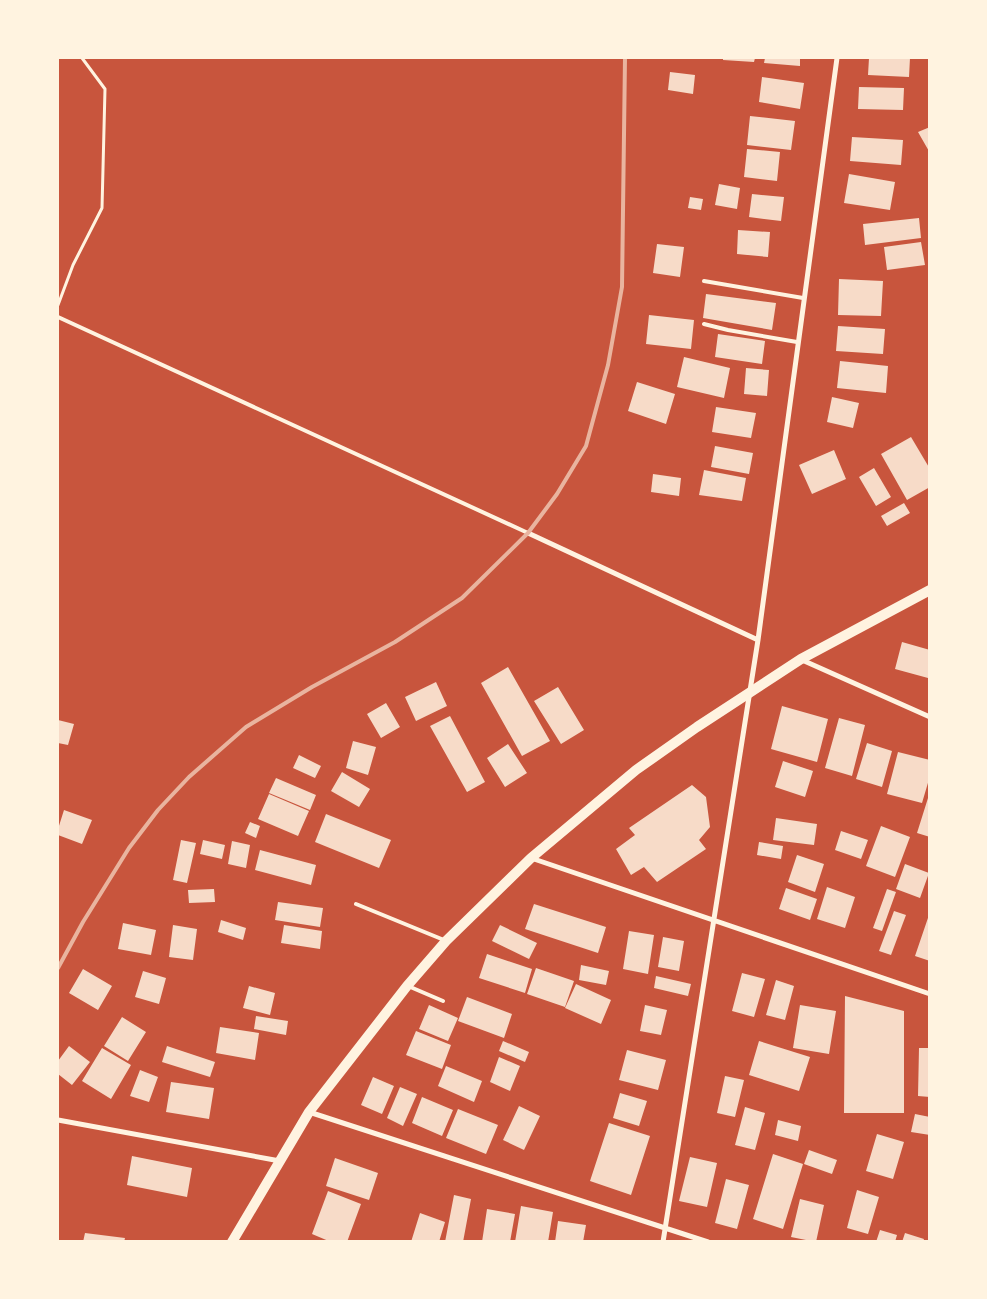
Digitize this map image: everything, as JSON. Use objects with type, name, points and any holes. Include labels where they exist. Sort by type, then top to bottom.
[{"type":"main road","points":[[232,1242],[309,1112],[407,986],[446,941],[531,858],[636,770],[750,691],[801,659],[930,590]]},
{"type":"street","points":[[663,1242],[758,640],[837,58]]},
{"type":"street","points":[[528,533],[758,640]]},
{"type":"street","points":[[801,659],[930,717]]},
{"type":"street","points":[[531,858],[930,994]]},
{"type":"street","points":[[309,1112],[708,1242]]},
{"type":"street","points":[[58,1120],[280,1161]]},
{"type":"lane","points":[[704,281],[803,298]]},
{"type":"lane","points":[[58,317],[528,533]]},
{"type":"lane","points":[[704,324],[797,342]]},
{"type":"lane","points":[[356,904],[446,941]]},
{"type":"lane","points":[[407,986],[443,1001]]},
{"type":"path","points":[[58,306],[73,265],[102,208],[105,89],[82,58]]},
{"type":"building","points":[[723,58],[755,58],[754,62],[723,60]]},
{"type":"building","points":[[765,58],[800,58],[800,66],[764,63]]},
{"type":"building","points":[[869,58],[910,58],[909,77],[868,75]]},
{"type":"building","points":[[670,72],[695,75],[693,94],[668,90]]},
{"type":"building","points":[[762,77],[804,83],[800,109],[759,102]]},
{"type":"building","points":[[859,87],[904,88],[903,110],[858,109]]},
{"type":"building","points":[[750,116],[795,121],[791,150],[747,145]]},
{"type":"building","points":[[930,127],[930,153],[918,132]]},
{"type":"building","points":[[852,137],[903,140],[901,165],[850,161]]},
{"type":"building","points":[[747,149],[780,152],[777,181],[744,177]]},
{"type":"building","points":[[849,174],[895,182],[890,210],[844,203]]},
{"type":"building","points":[[719,184],[740,188],[737,209],[715,205]]},
{"type":"building","points":[[752,194],[784,197],[781,221],[749,217]]},
{"type":"building","points":[[690,197],[703,199],[701,210],[688,208]]},
{"type":"building","points":[[919,218],[921,238],[865,245],[863,224]]},
{"type":"building","points":[[738,230],[770,232],[768,257],[737,254]]},
{"type":"building","points":[[921,242],[925,265],[887,270],[884,247]]},
{"type":"building","points":[[657,244],[684,247],[680,277],[653,273]]},
{"type":"building","points":[[839,279],[883,281],[881,316],[838,315]]},
{"type":"building","points":[[706,294],[776,303],[772,330],[703,318]]},
{"type":"building","points":[[649,315],[694,320],[691,349],[646,344]]},
{"type":"building","points":[[838,326],[885,329],[883,354],[836,351]]},
{"type":"building","points":[[718,334],[765,341],[762,364],[715,357]]},
{"type":"building","points":[[684,357],[730,368],[724,398],[677,387]]},
{"type":"building","points":[[840,361],[888,366],[886,393],[837,388]]},
{"type":"building","points":[[746,368],[769,370],[767,396],[744,394]]},
{"type":"building","points":[[637,382],[675,394],[666,424],[628,411]]},
{"type":"building","points":[[832,397],[859,403],[853,428],[827,422]]},
{"type":"building","points":[[716,407],[756,413],[751,438],[712,432]]},
{"type":"building","points":[[911,437],[930,469],[930,487],[907,500],[881,454]]},
{"type":"building","points":[[715,446],[753,453],[749,474],[711,467]]},
{"type":"building","points":[[834,450],[846,479],[812,494],[799,465]]},
{"type":"building","points":[[874,468],[891,497],[876,506],[859,477]]},
{"type":"building","points":[[704,470],[746,478],[742,501],[699,495]]},
{"type":"building","points":[[653,474],[681,478],[679,496],[651,492]]},
{"type":"building","points":[[904,503],[910,513],[887,526],[881,516]]},
{"type":"building","points":[[902,642],[930,650],[930,674],[928,678],[895,669]]},
{"type":"building","points":[[508,667],[550,741],[522,756],[481,683]]},
{"type":"building","points":[[436,682],[447,706],[416,721],[405,697]]},
{"type":"building","points":[[558,687],[584,730],[561,744],[534,701]]},
{"type":"building","points":[[386,703],[400,727],[381,738],[367,714]]},
{"type":"building","points":[[782,706],[828,719],[817,762],[771,749]]},
{"type":"building","points":[[450,716],[485,782],[467,792],[430,726]]},
{"type":"building","points":[[839,718],[865,725],[852,776],[825,768]]},
{"type":"building","points":[[58,720],[74,724],[68,745],[58,743]]},
{"type":"building","points":[[353,741],[376,747],[368,775],[346,768]]},
{"type":"building","points":[[867,743],[892,751],[882,787],[856,779]]},
{"type":"building","points":[[508,744],[527,773],[505,787],[487,758]]},
{"type":"building","points":[[898,752],[930,760],[930,776],[922,803],[887,794]]},
{"type":"building","points":[[299,755],[321,766],[315,778],[293,768]]},
{"type":"building","points":[[783,761],[813,771],[805,797],[775,787]]},
{"type":"building","points":[[342,772],[370,789],[359,807],[331,791]]},
{"type":"building","points":[[276,778],[316,795],[310,810],[269,793]]},
{"type":"building","points":[[692,785],[706,797],[710,827],[699,840],[706,849],[657,882],[644,867],[631,875],[616,849],[635,835],[629,828]]},
{"type":"building","points":[[269,794],[309,811],[298,836],[258,819]]},
{"type":"building","points":[[928,798],[930,798],[930,837],[917,833]]},
{"type":"building","points":[[64,810],[92,820],[82,844],[58,835]]},
{"type":"building","points":[[326,814],[391,840],[379,868],[315,842]]},
{"type":"building","points":[[776,818],[817,824],[814,845],[773,840]]},
{"type":"building","points":[[250,822],[260,826],[256,838],[245,833]]},
{"type":"building","points":[[881,826],[910,837],[895,877],[866,866]]},
{"type":"building","points":[[841,831],[868,840],[861,859],[835,850]]},
{"type":"building","points":[[181,840],[196,843],[187,883],[173,880]]},
{"type":"building","points":[[203,840],[225,845],[222,859],[200,854]]},
{"type":"building","points":[[232,841],[250,845],[246,868],[228,864]]},
{"type":"building","points":[[759,842],[783,846],[781,859],[757,855]]},
{"type":"building","points":[[260,850],[316,865],[311,885],[255,870]]},
{"type":"building","points":[[797,855],[824,864],[815,892],[788,882]]},
{"type":"building","points":[[905,864],[929,873],[920,898],[896,889]]},
{"type":"building","points":[[827,887],[855,897],[845,928],[817,919]]},
{"type":"building","points":[[786,888],[817,899],[810,920],[779,909]]},
{"type":"building","points":[[214,889],[215,902],[189,903],[188,890]]},
{"type":"building","points":[[887,889],[896,892],[882,931],[873,928]]},
{"type":"building","points":[[278,902],[323,908],[320,927],[275,920]]},
{"type":"building","points":[[534,904],[606,927],[598,953],[525,929]]},
{"type":"building","points":[[894,911],[906,915],[891,955],[879,951]]},
{"type":"building","points":[[930,912],[930,961],[915,956]]},
{"type":"building","points":[[221,920],[246,928],[243,940],[218,932]]},
{"type":"building","points":[[123,923],[156,930],[151,955],[118,949]]},
{"type":"building","points":[[173,925],[197,929],[193,960],[169,957]]},
{"type":"building","points":[[284,925],[322,931],[320,949],[281,943]]},
{"type":"building","points":[[500,925],[537,943],[529,959],[492,941]]},
{"type":"building","points":[[629,931],[654,935],[648,974],[623,969]]},
{"type":"building","points":[[663,937],[684,941],[679,971],[658,967]]},
{"type":"building","points":[[487,954],[532,969],[525,993],[479,978]]},
{"type":"building","points":[[581,965],[609,971],[606,985],[579,980]]},
{"type":"building","points":[[536,968],[574,981],[565,1007],[527,994]]},
{"type":"building","points":[[83,969],[112,986],[98,1010],[69,993]]},
{"type":"building","points":[[143,971],[166,978],[159,1004],[135,997]]},
{"type":"building","points":[[742,973],[765,979],[754,1017],[732,1011]]},
{"type":"building","points":[[656,976],[691,984],[688,996],[654,988]]},
{"type":"building","points":[[776,980],[794,986],[785,1020],[766,1015]]},
{"type":"building","points":[[576,984],[611,1000],[601,1024],[565,1008]]},
{"type":"building","points":[[249,986],[275,993],[270,1015],[243,1008]]},
{"type":"building","points":[[845,996],[904,1011],[904,1113],[844,1113]]},
{"type":"building","points":[[467,997],[512,1014],[504,1038],[458,1021]]},
{"type":"building","points":[[429,1005],[458,1018],[448,1041],[419,1029]]},
{"type":"building","points":[[645,1005],[667,1010],[661,1035],[640,1031]]},
{"type":"building","points":[[800,1005],[836,1011],[829,1054],[793,1048]]},
{"type":"building","points":[[256,1016],[288,1021],[286,1035],[254,1029]]},
{"type":"building","points":[[122,1017],[146,1032],[128,1061],[104,1046]]},
{"type":"building","points":[[220,1027],[259,1033],[255,1060],[216,1053]]},
{"type":"building","points":[[416,1031],[451,1045],[442,1069],[406,1055]]},
{"type":"building","points":[[503,1041],[529,1052],[525,1062],[499,1051]]},
{"type":"building","points":[[759,1041],[810,1057],[799,1091],[749,1075]]},
{"type":"building","points":[[69,1046],[90,1062],[72,1085],[58,1074],[58,1061]]},
{"type":"building","points":[[167,1046],[215,1062],[210,1077],[162,1062]]},
{"type":"building","points":[[102,1048],[131,1065],[111,1099],[82,1081]]},
{"type":"building","points":[[919,1048],[930,1048],[930,1097],[918,1096]]},
{"type":"building","points":[[627,1050],[666,1060],[658,1090],[619,1080]]},
{"type":"building","points":[[499,1057],[520,1066],[510,1091],[490,1082]]},
{"type":"building","points":[[446,1066],[482,1081],[474,1102],[438,1086]]},
{"type":"building","points":[[140,1070],[158,1077],[149,1102],[130,1096]]},
{"type":"building","points":[[725,1076],[744,1080],[735,1117],[717,1113]]},
{"type":"building","points":[[373,1077],[394,1086],[382,1114],[361,1105]]},
{"type":"building","points":[[171,1082],[214,1088],[209,1119],[166,1112]]},
{"type":"building","points":[[400,1087],[417,1094],[403,1126],[387,1118]]},
{"type":"building","points":[[620,1093],[647,1101],[639,1126],[613,1118]]},
{"type":"building","points":[[422,1097],[453,1110],[442,1136],[412,1123]]},
{"type":"building","points":[[519,1106],[540,1116],[524,1150],[503,1140]]},
{"type":"building","points":[[745,1107],[765,1113],[755,1150],[735,1145]]},
{"type":"building","points":[[458,1109],[498,1125],[486,1154],[446,1138]]},
{"type":"building","points":[[915,1114],[930,1117],[930,1135],[911,1132]]},
{"type":"building","points":[[778,1120],[801,1126],[798,1141],[775,1135]]},
{"type":"building","points":[[609,1123],[650,1136],[631,1195],[590,1181]]},
{"type":"building","points":[[877,1134],[904,1142],[893,1179],[866,1171]]},
{"type":"building","points":[[809,1150],[837,1160],[832,1174],[804,1164]]},
{"type":"building","points":[[773,1154],[803,1164],[783,1229],[753,1219]]},
{"type":"building","points":[[132,1156],[192,1168],[187,1197],[127,1185]]},
{"type":"building","points":[[690,1157],[717,1163],[707,1207],[679,1201]]},
{"type":"building","points":[[335,1158],[378,1173],[369,1200],[326,1186]]},
{"type":"building","points":[[726,1179],[749,1185],[737,1229],[715,1223]]},
{"type":"building","points":[[857,1190],[879,1197],[868,1234],[847,1228]]},
{"type":"building","points":[[328,1191],[361,1204],[347,1242],[331,1242],[312,1234]]},
{"type":"building","points":[[454,1195],[471,1199],[463,1242],[445,1242]]},
{"type":"building","points":[[800,1199],[824,1205],[816,1242],[791,1237]]},
{"type":"building","points":[[521,1206],[553,1212],[548,1242],[515,1242]]},
{"type":"building","points":[[487,1209],[515,1214],[510,1242],[482,1242]]},
{"type":"building","points":[[420,1213],[445,1222],[439,1242],[411,1242]]},
{"type":"building","points":[[558,1221],[586,1225],[583,1242],[555,1242]]},
{"type":"building","points":[[880,1230],[897,1235],[895,1242],[876,1242]]},
{"type":"building","points":[[85,1233],[125,1238],[124,1242],[83,1242]]},
{"type":"building","points":[[905,1233],[924,1239],[923,1242],[902,1242]]},
{"type":"railway","points":[[58,968],[83,922],[129,848],[158,810],[189,777],[246,727],[312,687],[395,642],[462,598],[528,533],[557,494],[586,446],[608,365],[622,287],[625,58]]}]
